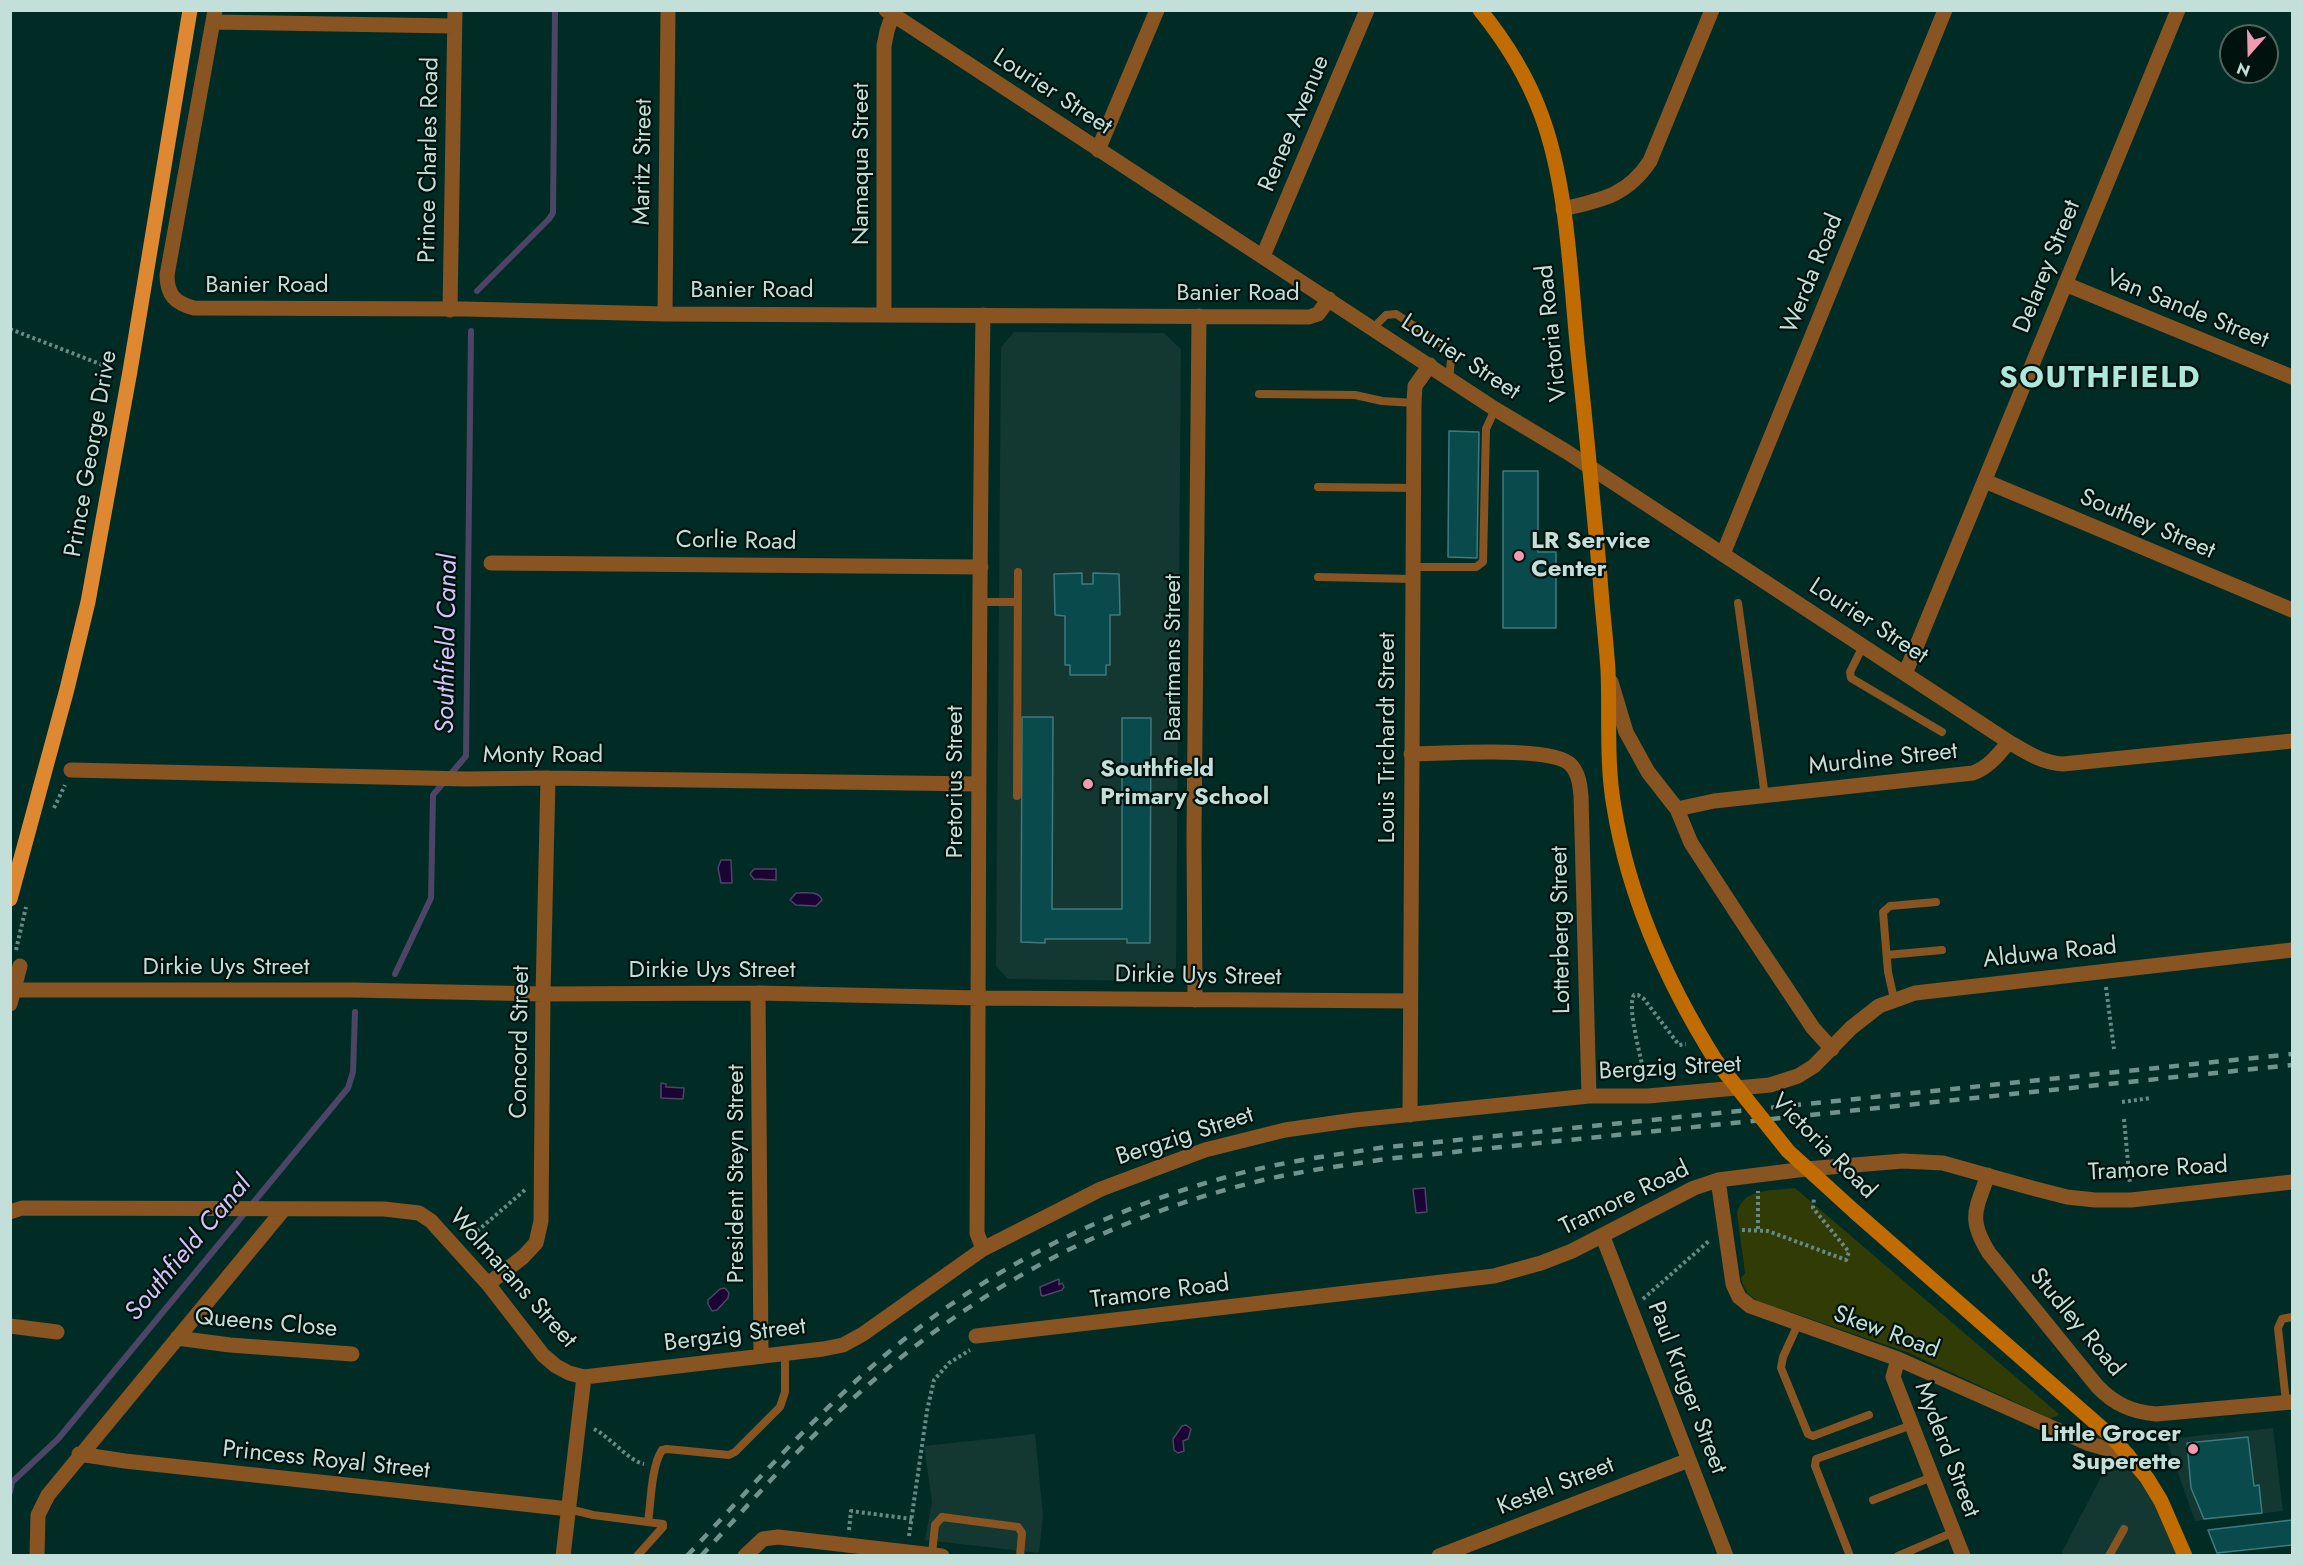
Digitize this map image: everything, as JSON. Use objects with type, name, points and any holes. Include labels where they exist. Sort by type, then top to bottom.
[{"type":"main road","name":"Prince George Drive","points":[[10,899],[88,602],[130,371],[190,10]]},
{"type":"street","name":"Maritz Street","points":[[665,314],[668,10]]},
{"type":"street","points":[[1098,150],[1157,10]]},
{"type":"street","name":"Renee Avenue","points":[[1263,256],[1367,10]]},
{"type":"street","points":[[1563,209],[1615,195],[1630,186],[1641,175],[1650,161],[1712,10]]},
{"type":"street","name":"Werda Road","points":[[1723,554],[1945,10]]},
{"type":"street","name":"Delarey Street","points":[[1905,674],[2178,10]]},
{"type":"street","name":"Lourier Street","points":[[891,12],[1098,150],[1495,409],[1567,452],[2009,742]]},
{"type":"street","name":"Namaqua Street","points":[[884,314],[884,46],[891,12]]},
{"type":"street","name":"Victoria Road","points":[[1482,12],[1525,76],[1542,115],[1555,160],[1563,209],[1591,469],[1608,670],[1607,730],[1613,806],[1633,888],[1666,972],[1716,1061],[1788,1151],[2095,1421],[2147,1478],[2161,1501],[2185,1556]]},
{"type":"street","name":"Banier Road","points":[[214,16],[166,275],[167,287],[172,297],[181,305],[194,308],[465,309],[665,314],[1314,316],[1329,299]]},
{"type":"street","points":[[214,16],[454,18]]},
{"type":"street","name":"Prince Charles Road","points":[[454,18],[465,309]]},
{"type":"street","name":"Van Sande Street","points":[[2065,284],[2292,377]]},
{"type":"street","name":"Pretorius Street","points":[[983,315],[978,784],[980,998],[978,1233],[983,1249]]},
{"type":"street","name":"Baartmans Street","points":[[1195,1000],[1194,836],[1199,316]]},
{"type":"street","name":"Louis Trichardt Street","points":[[1410,1115],[1410,754],[1414,403],[1416,386],[1430,365]]},
{"type":"street","name":"Southey Street","points":[[1985,481],[2292,610]]},
{"type":"street","name":"Corlie Road","points":[[491,562],[981,567]]},
{"type":"street","name":"Victoria Road","points":[[1608,670],[1626,732],[1648,772],[1677,809],[1691,843],[1813,1028],[1832,1049]]},
{"type":"street","points":[[2009,742],[2036,758],[2063,764],[2292,741]]},
{"type":"street","name":"Murdine Street","points":[[1677,809],[1714,801],[1973,773],[1993,761],[2009,742]]},
{"type":"street","name":"Lotterberg Street","points":[[1410,754],[1534,754],[1561,759],[1571,765],[1577,774],[1581,796],[1589,1096]]},
{"type":"street","name":"Monty Road","points":[[71,770],[467,779],[549,778],[978,784]]},
{"type":"street","name":"Concord Street","points":[[488,1284],[523,1257],[536,1243],[541,1221],[543,994],[549,778]]},
{"type":"street","name":"Alduwa Road","points":[[1832,1049],[1864,1017],[1894,999],[1932,989],[2292,950]]},
{"type":"street","points":[[12,997],[20,966]]},
{"type":"street","name":"Dirkie Uys Street","points":[[12,997],[354,990],[543,994],[758,993],[980,998],[1410,1001]]},
{"type":"street","name":"President Steyn Street","points":[[758,993],[761,1355]]},
{"type":"street","name":"Bergzig Street","points":[[584,1377],[823,1349],[853,1341],[983,1249],[1101,1189],[1205,1150],[1285,1130],[1410,1115],[1589,1096],[1648,1096],[1770,1085],[1798,1076],[1814,1066],[1832,1049]]},
{"type":"street","name":"Tramore Road","points":[[975,1342],[1494,1276],[1541,1263],[1603,1237],[1671,1198],[1719,1180],[1860,1163],[1903,1161],[1943,1163],[2067,1197],[2095,1200],[2131,1200],[2292,1182]]},
{"type":"street","name":"Studley Road","points":[[1988,1175],[1975,1217],[1976,1229],[1980,1238],[1989,1253],[2082,1369],[2111,1399],[2137,1412],[2156,1414],[2289,1402]]},
{"type":"street","name":"Skew Road","points":[[1719,1180],[1736,1291],[1750,1306],[1898,1359],[2087,1443],[2128,1455]]},
{"type":"street","name":"Wolmarans Street","points":[[10,1212],[21,1208],[231,1208],[403,1210],[418,1213],[440,1229],[488,1284],[543,1355],[562,1369],[584,1377]]},
{"type":"street","points":[[37,1556],[36,1526],[41,1504],[79,1454],[177,1338],[278,1209]]},
{"type":"street","name":"Paul Kruger Street","points":[[1603,1237],[1726,1556]]},
{"type":"street","points":[[10,1326],[57,1332]]},
{"type":"street","name":"Queens Close","points":[[177,1338],[230,1345],[352,1354]]},
{"type":"street","name":"Myderd Street","points":[[1898,1359],[1893,1377],[1963,1556]]},
{"type":"street","points":[[563,1556],[584,1377]]},
{"type":"street","name":"Princess Royal Street","points":[[79,1454],[137,1463],[569,1509]]},
{"type":"street","name":"Kestel Street","points":[[1439,1556],[1689,1460]]},
{"type":"street","points":[[745,1556],[763,1539],[778,1537],[873,1552],[937,1555]]},
{"type":"lane","points":[[1373,328],[1386,315],[1396,314],[1440,341],[1452,351],[1449,379]]},
{"type":"lane","points":[[1259,394],[1355,395],[1382,401],[1414,403]]},
{"type":"lane","points":[[1318,578],[1476,567],[1483,562],[1486,429],[1495,409]]},
{"type":"lane","points":[[1318,487],[1413,489]]},
{"type":"lane","points":[[1017,796],[1018,572]]},
{"type":"lane","points":[[980,602],[1018,602]]},
{"type":"lane","points":[[1738,603],[1765,796]]},
{"type":"lane","points":[[1863,646],[1850,672],[1851,678],[1942,732]]},
{"type":"lane","points":[[1894,999],[1890,984],[1883,915],[1885,909],[1890,906],[1936,902]]},
{"type":"lane","points":[[1887,955],[1942,950]]},
{"type":"lane","points":[[2289,1402],[2278,1328],[2282,1319],[2292,1317]]},
{"type":"lane","points":[[1798,1324],[1783,1357],[1781,1368],[1808,1434],[1813,1436],[1869,1415]]},
{"type":"lane","points":[[648,1522],[656,1465],[662,1450],[722,1455],[735,1452],[780,1407],[784,1399],[785,1353]]},
{"type":"lane","points":[[1850,1556],[1815,1466],[1816,1459],[1912,1425]]},
{"type":"lane","points":[[1874,1500],[1932,1477]]},
{"type":"lane","points":[[569,1509],[593,1515],[661,1523],[663,1527],[637,1556]]},
{"type":"lane","points":[[937,1555],[935,1525],[942,1517],[1018,1527],[1022,1533],[1020,1556]]},
{"type":"lane","points":[[2109,1556],[2124,1528]]},
{"type":"lane","points":[[1898,1556],[1954,1532]]},
{"type":"path","points":[[10,329],[113,369]]},
{"type":"path","points":[[52,812],[71,770]]},
{"type":"path","points":[[2103,971],[2114,1049]]},
{"type":"path","points":[[1646,1086],[1632,1012],[1631,999],[1634,995],[1641,996],[1679,1045],[1687,1044]]},
{"type":"path","points":[[2122,1102],[2151,1098]]},
{"type":"path","points":[[2124,1119],[2131,1200]]},
{"type":"path","points":[[440,1229],[466,1240],[542,1176]]},
{"type":"path","points":[[1758,1191],[1758,1229]]},
{"type":"path","points":[[1737,1230],[1768,1231],[1846,1260],[1849,1252],[1813,1208],[1814,1198]]},
{"type":"path","points":[[1639,1303],[1718,1233]]},
{"type":"path","points":[[908,1541],[927,1411],[934,1380],[949,1363],[975,1342]]},
{"type":"path","points":[[579,1426],[600,1431],[639,1463],[656,1465]]},
{"type":"path","points":[[849,1534],[851,1511],[912,1519]]},
{"type":"shaded area","name":"Southfield Primary School","points":[[1014,332],[1164,333],[1181,349],[1176,967],[1162,981],[1008,979],[996,966],[1001,347]]},
{"type":"shaded area","points":[[721,860],[731,860],[732,883],[721,883],[718,868]]},
{"type":"shaded area","points":[[754,869],[776,869],[776,880],[754,879],[750,874]]},
{"type":"shaded area","points":[[796,893],[815,893],[822,900],[816,906],[796,905],[790,900]]},
{"type":"shaded area","points":[[661,1083],[666,1084],[666,1087],[684,1088],[683,1099],[661,1098]]},
{"type":"shaded area","points":[[1425,1188],[1427,1212],[1416,1213],[1413,1189]]},
{"type":"shaded area","points":[[1059,1279],[1059,1285],[1062,1283],[1064,1287],[1062,1290],[1041,1295],[1040,1287]]},
{"type":"shaded area","points":[[725,1288],[729,1293],[728,1298],[717,1310],[712,1311],[708,1300],[720,1289]]},
{"type":"shaded area","points":[[1186,1425],[1191,1429],[1188,1439],[1183,1441],[1184,1451],[1178,1453],[1174,1450],[1173,1439],[1182,1426]]},
{"type":"shaded area","points":[[2273,1428],[2283,1511],[2195,1521],[2166,1439]]},
{"type":"shaded area","points":[[1035,1434],[1043,1515],[1039,1553],[925,1540],[932,1502],[924,1446]]},
{"type":"shaded area","points":[[2114,1452],[2130,1456],[2186,1555],[2064,1556],[2062,1552]]},
{"type":"green space","points":[[1795,1188],[2059,1414],[2058,1416],[2050,1418],[1909,1353],[1761,1302],[1750,1295],[1745,1290],[1741,1278],[1745,1273],[1737,1213],[1740,1205],[1752,1194]]},
{"type":"building","points":[[1449,431],[1479,432],[1477,558],[1448,557]]},
{"type":"building","points":[[1503,471],[1538,471],[1538,552],[1556,552],[1556,628],[1503,628]]},
{"type":"building","points":[[1082,573],[1082,584],[1093,584],[1093,573],[1119,574],[1120,615],[1110,615],[1110,665],[1106,665],[1106,675],[1070,675],[1070,665],[1065,665],[1065,616],[1055,615],[1054,574]]},
{"type":"building","points":[[1022,717],[1053,717],[1052,909],[1122,909],[1122,718],[1151,718],[1150,943],[1127,943],[1127,939],[1045,939],[1045,943],[1021,942]]},
{"type":"building","points":[[2248,1437],[2254,1486],[2259,1485],[2262,1513],[2204,1519],[2191,1488],[2187,1443]]},
{"type":"building","points":[[2292,1520],[2292,1545],[2217,1553],[2208,1530]]},
{"type":"waterway","name":"Southfield Canal","points":[[477,291],[553,213],[555,10]]},
{"type":"waterway","name":"Southfield Canal","points":[[395,974],[431,898],[433,795],[466,756],[471,331]]},
{"type":"waterway","name":"Southfield Canal","points":[[10,1492],[12,1482],[58,1439],[348,1088],[353,1072],[355,1012]]},
{"type":"railway","points":[[687,1556],[832,1403],[884,1356],[922,1326],[961,1298],[1044,1248],[1132,1208],[1177,1192],[1262,1168],[1379,1148],[2292,1054]]},
{"type":"railway","points":[[701,1556],[782,1468],[833,1417],[926,1338],[974,1304],[1025,1273],[1131,1222],[1188,1201],[1282,1176],[1386,1159],[2292,1065]]},
{"type":"place","name":"LR Service Center","points":[[1519,556]]},
{"type":"place","name":"Southfield Primary School","points":[[1088,784]]},
{"type":"place","name":"Little Grocer Superette","points":[[2193,1449]]},
{"type":"district","name":"SOUTHFIELD","points":[[2100,380]]}]
